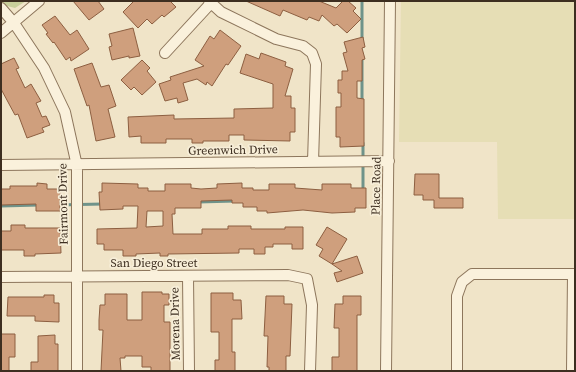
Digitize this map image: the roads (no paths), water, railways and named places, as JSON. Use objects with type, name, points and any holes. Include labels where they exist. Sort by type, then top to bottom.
[{"type":"street","points":[[1,33],[39,1]]},
{"type":"street","name":"Place Road","points":[[386,371],[390,1]]},
{"type":"street","points":[[166,53],[210,2],[221,12],[276,39],[303,46],[312,53],[316,64],[313,162]]},
{"type":"street","name":"Fairmont Drive","points":[[1,8],[14,23],[44,68],[65,112],[77,166],[77,371]]},
{"type":"street","name":"Greenwich Drive","points":[[1,165],[77,166],[389,161]]},
{"type":"street","points":[[457,371],[457,296],[462,282],[472,274],[574,274],[572,371]]},
{"type":"street","name":"San Diego Street","points":[[1,277],[288,275],[307,279],[312,305],[310,371]]},
{"type":"street","name":"Morena Drive","points":[[188,276],[189,371]]},
{"type":"waterway","points":[[362,1],[362,41]]},
{"type":"waterway","points":[[362,57],[362,101]]},
{"type":"waterway","points":[[363,143],[363,191]]},
{"type":"waterway","points":[[198,202],[235,201]]},
{"type":"waterway","points":[[56,205],[103,204]]},
{"type":"waterway","points":[[1,206],[39,205]]}]
